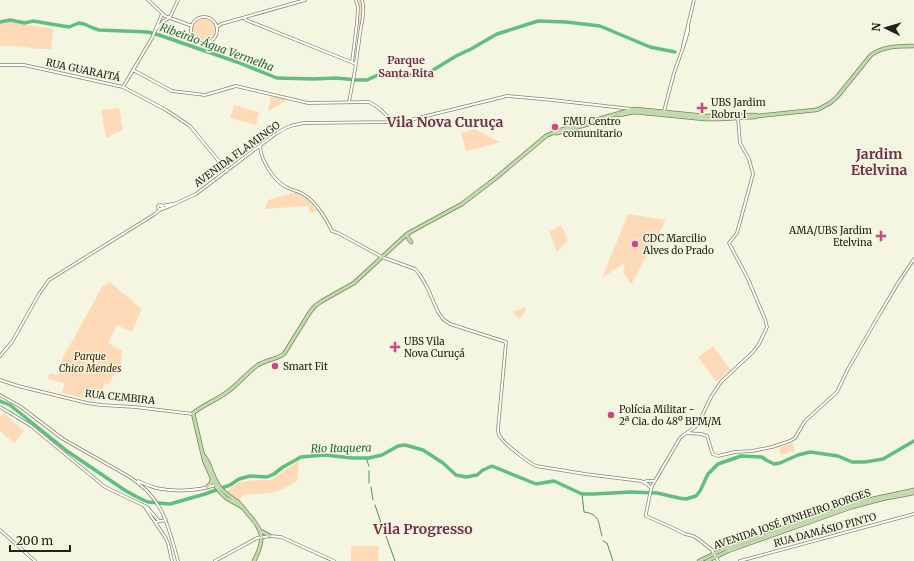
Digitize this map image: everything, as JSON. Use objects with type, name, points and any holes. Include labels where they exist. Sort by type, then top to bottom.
[{"type":"main road","points":[[622,113],[632,112],[738,117],[802,112],[819,109],[837,97],[877,51],[892,46],[914,46]]},
{"type":"main road","points":[[270,536],[264,534],[242,507],[232,501],[217,486],[204,460],[193,414],[197,410],[232,389],[259,364],[284,354],[313,308],[322,301],[352,284],[407,234],[462,204],[496,178],[545,136],[563,129],[635,109],[663,114]]},
{"type":"main road","points":[[407,234],[411,242]]},
{"type":"main road","points":[[204,456],[217,486]]},
{"type":"main road","points":[[207,487],[211,483],[212,478]]},
{"type":"main road","name":"AVENIDA JOSÉ PINHEIRO BORGES","points":[[700,561],[852,507],[914,492]]},
{"type":"main road","points":[[254,561],[259,551],[262,538],[260,530]]},
{"type":"main road","name":"AVENIDA JOSÉ PINHEIRO BORGES","points":[[707,561],[715,555]]},
{"type":"street","points":[[148,0],[165,16],[192,26]]},
{"type":"street","points":[[159,26],[169,18],[178,0]]},
{"type":"street","points":[[217,27],[221,24],[304,0]]},
{"type":"street","points":[[352,63],[357,23],[358,7],[356,0]]},
{"type":"street","points":[[349,102],[354,79],[364,5],[362,0]]},
{"type":"street","points":[[663,114],[674,73],[687,36],[694,0]]},
{"type":"street","points":[[123,87],[152,38],[162,14]]},
{"type":"street","points":[[156,30],[165,16]]},
{"type":"street","points":[[215,22],[217,31],[214,38],[205,43],[195,39],[192,33],[192,26],[197,19],[203,17],[210,18],[221,24]]},
{"type":"street","points":[[244,18],[356,64]]},
{"type":"street","name":"RUA GUARAITÁ","points":[[0,65],[24,65],[123,87],[166,110],[190,126],[227,171]]},
{"type":"street","points":[[133,70],[172,91],[205,95],[236,86],[308,103],[370,103],[387,116],[392,122]]},
{"type":"street","name":"AVENIDA FLAMINGO","points":[[0,356],[12,342],[39,294],[49,280],[155,214],[161,208],[196,194],[285,128],[300,124],[406,121],[507,96],[635,109]]},
{"type":"street","points":[[619,108],[622,113]]},
{"type":"street","points":[[718,561],[712,550],[698,538],[685,534],[646,516],[646,511],[654,481],[680,438],[697,426],[711,397],[721,382],[753,352],[766,330],[767,324],[748,279],[729,243],[736,235],[753,174],[749,158],[740,143],[738,117]]},
{"type":"street","points":[[260,146],[263,159],[272,174],[284,186],[307,196],[324,217],[332,231],[382,257],[417,271],[427,287],[438,312],[446,322],[506,342],[498,430],[503,441],[525,460],[536,466],[584,474],[644,482],[654,481]]},
{"type":"street","points":[[686,433],[707,436],[713,454],[718,456],[735,452],[752,451],[793,440],[797,436],[805,421],[837,392],[888,299],[914,259]]},
{"type":"street","points":[[910,265],[914,268]]},
{"type":"street","name":"RUA CEMBIRA","points":[[0,380],[18,386],[87,403],[193,414]]},
{"type":"street","points":[[0,395],[26,411],[63,439],[135,480],[155,488],[166,490],[186,490],[217,486]]},
{"type":"street","points":[[0,407],[31,426],[105,487],[148,508],[159,521]]},
{"type":"street","points":[[135,480],[153,497],[159,506],[166,520],[178,561]]},
{"type":"street","points":[[644,482],[651,489]]},
{"type":"street","points":[[144,506],[168,543],[172,561]]},
{"type":"street","name":"RUA DAMÁSIO PINTO","points":[[740,561],[914,514]]},
{"type":"street","points":[[155,522],[166,520]]},
{"type":"street","points":[[0,530],[35,561]]},
{"type":"street","points":[[215,561],[257,538],[270,536],[282,537],[334,561]]},
{"type":"green space","points":[[357,0],[360,0],[362,7],[361,23],[358,24],[360,7]]},
{"type":"green space","points":[[204,19],[212,22],[215,30],[212,38],[204,41],[196,38],[193,30],[196,22]]},
{"type":"green space","points":[[10,22],[53,29],[51,49],[0,46],[0,24]]},
{"type":"green space","points":[[271,96],[287,100],[268,112]]},
{"type":"green space","points":[[234,105],[259,112],[256,125],[230,118]]},
{"type":"green space","points":[[119,108],[123,130],[106,138],[101,110]]},
{"type":"green space","points":[[475,129],[501,142],[466,151],[461,133]]},
{"type":"green space","points":[[296,192],[308,200],[317,211],[310,213],[308,206],[265,209],[268,200]]},
{"type":"green space","name":"CDC Marcilio Alves do Prado","points":[[628,214],[666,220],[632,283],[630,283],[623,272],[625,266],[623,264],[602,278]]},
{"type":"green space","points":[[561,225],[568,240],[557,252],[549,232]]},
{"type":"green space","name":"Parque Chico Mendes","points":[[110,282],[142,309],[132,332],[117,325],[108,343],[122,351],[121,363],[108,385],[106,383],[95,401],[62,393],[65,383],[48,379],[50,373],[56,375],[60,373],[63,357],[102,287]]},
{"type":"green space","points":[[525,307],[525,311],[520,319],[512,312]]},
{"type":"green space","points":[[713,346],[731,370],[716,382],[698,357]]},
{"type":"green space","points":[[4,413],[24,431],[14,443],[0,431],[0,417]]},
{"type":"green space","points":[[793,443],[795,451],[781,455],[779,448]]},
{"type":"green space","points":[[299,461],[297,481],[281,490],[270,493],[243,495],[239,501],[227,491],[239,482],[271,480]]},
{"type":"green space","points":[[351,546],[379,546],[378,561],[351,561]]},
{"type":"waterway","name":"Ribeirão Água Vermelha","points":[[0,22],[10,20],[25,23],[33,21],[69,27],[79,23],[99,30],[148,32],[237,62],[277,78],[336,78],[367,80],[380,74],[398,77],[407,75],[423,75],[497,34],[538,21],[566,22],[600,26],[650,47],[675,52]]},
{"type":"waterway","name":"Rio Itaquera","points":[[0,401],[10,405],[67,451],[126,491],[148,502],[170,504],[230,485],[239,479],[250,476],[267,477],[301,457],[324,455],[369,458],[382,455],[398,446],[405,445],[423,450],[443,463],[456,475],[466,477],[477,475],[483,470],[492,466],[536,484],[554,481],[582,494],[631,492],[657,493],[686,499],[696,496],[708,474],[718,464],[741,456],[762,457],[774,464],[810,452],[838,456],[852,462],[865,462],[883,459],[914,441]]},
{"type":"waterway","points":[[366,458],[369,466]]},
{"type":"waterway","points":[[369,471],[369,483]]},
{"type":"waterway","points":[[371,487],[373,500]]},
{"type":"waterway","points":[[582,494],[584,512],[596,517],[602,536]]},
{"type":"waterway","points":[[375,505],[384,532]]},
{"type":"waterway","points":[[386,536],[395,561]]},
{"type":"waterway","points":[[603,541],[607,543],[613,561]]},
{"type":"place","name":"UBS Jardim Robru I","points":[[702,108]]},
{"type":"place","name":"FMU Centro comunitario","points":[[555,127]]},
{"type":"place","name":"AMA/UBS Jardim Etelvina","points":[[881,236]]},
{"type":"place","name":"CDC Marcilio Alves do Prado","points":[[635,244]]},
{"type":"place","name":"UBS Vila Nova Curuçá","points":[[395,347]]},
{"type":"place","name":"Smart Fit","points":[[275,366]]},
{"type":"place","name":"Polícia Militar - 2ª Cia. do 48º BPM/M","points":[[611,415]]},
{"type":"district","name":"Parque Santa Rita","points":[[406,66]]},
{"type":"district","name":"Vila Nova Curuça","points":[[445,122]]},
{"type":"district","name":"Jardim Etelvina","points":[[879,162]]},
{"type":"district","name":"Vila Progresso","points":[[423,529]]}]
